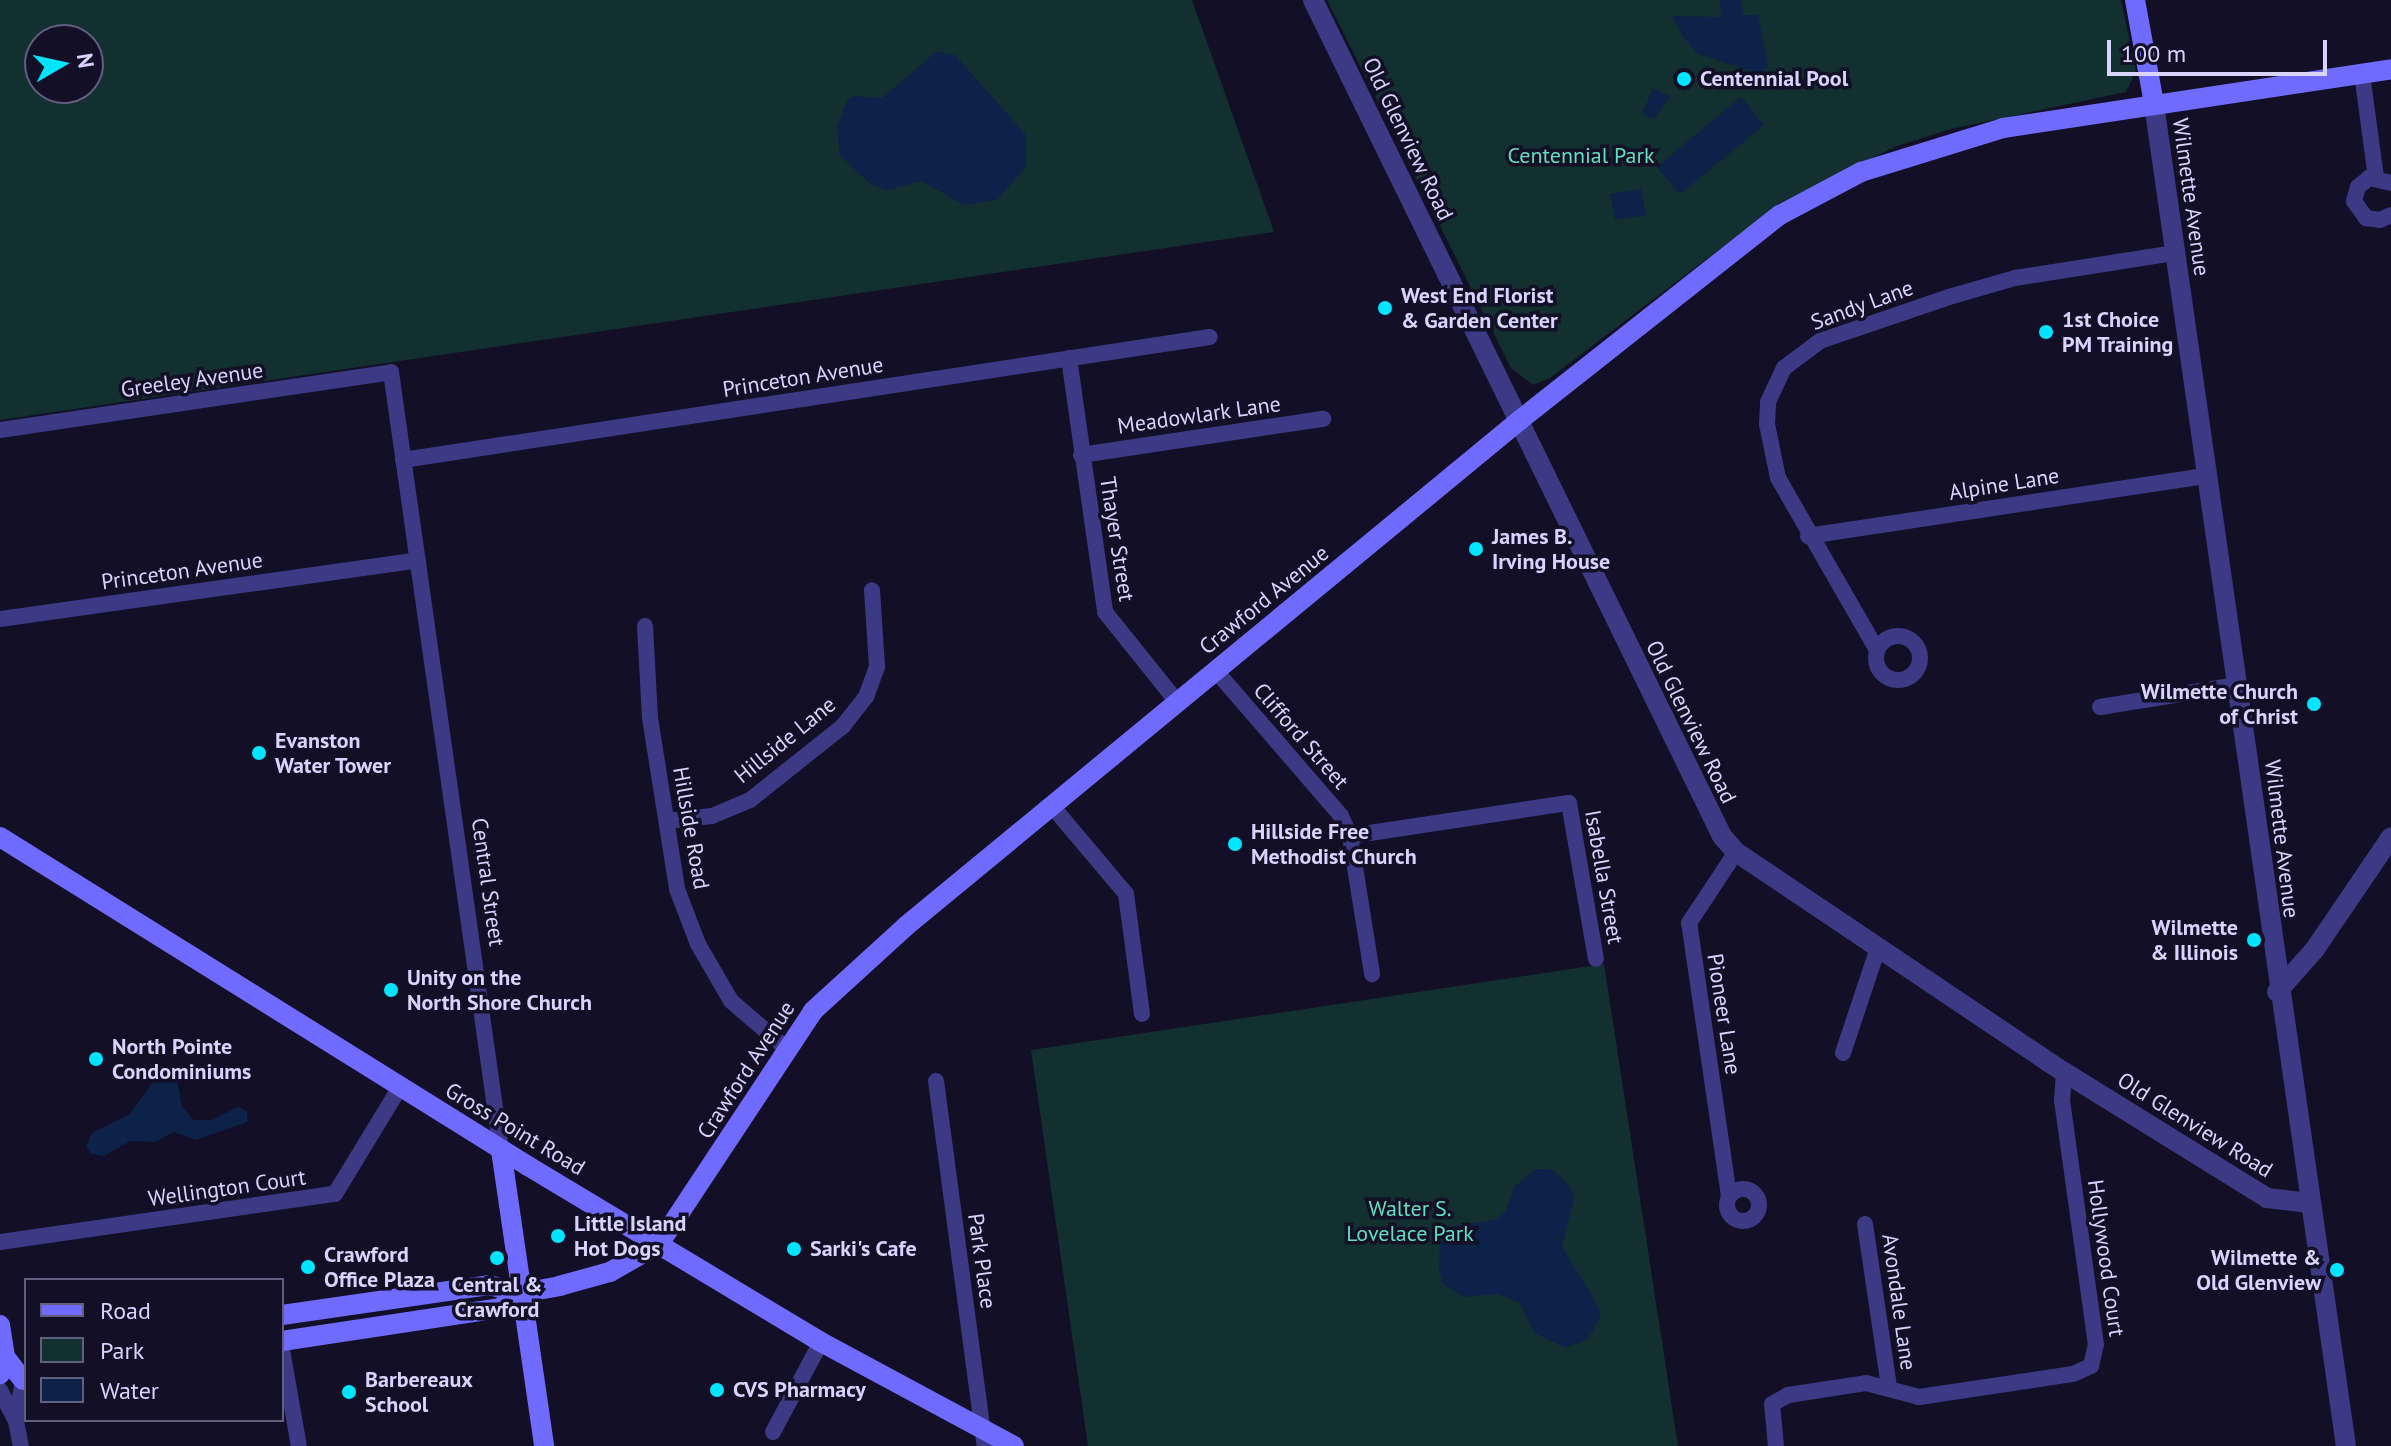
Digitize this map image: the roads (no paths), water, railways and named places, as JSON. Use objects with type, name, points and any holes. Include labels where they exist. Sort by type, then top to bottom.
[{"type":"main road","points":[[2135,0],[2145,45]]},
{"type":"main road","name":"Wilmette Avenue","points":[[2145,45],[2154,104]]},
{"type":"main road","name":"Crawford Avenue","points":[[284,1341],[500,1308],[521,1293],[610,1272],[659,1244],[813,1011],[1052,806],[1520,420],[1740,243],[1780,215],[1861,172],[2003,128],[2391,69]]},
{"type":"main road","name":"Gross Point Road","points":[[0,837],[501,1150],[984,1438],[1014,1446]]},
{"type":"main road","name":"Central Street","points":[[501,1150],[544,1446]]},
{"type":"main road","name":"Crawford Avenue","points":[[284,1315],[489,1285],[521,1293]]},
{"type":"main road","points":[[0,1325],[2,1363]]},
{"type":"main road","points":[[2,1363],[24,1355]]},
{"type":"main road","points":[[2,1363],[24,1379]]},
{"type":"main road","points":[[0,1383],[24,1380]]},
{"type":"street","name":"Old Glenview Road","points":[[1313,0],[1520,420],[1701,799],[1736,852],[2064,1072],[2267,1198],[2310,1203]]},
{"type":"street","name":"Wilmette Avenue","points":[[2145,45],[2146,0]]},
{"type":"street","points":[[2362,74],[2384,180],[2358,187],[2356,208],[2373,220],[2391,215]]},
{"type":"street","name":"Wilmette Avenue","points":[[2154,104],[2237,685],[2277,992],[2346,1446]]},
{"type":"street","name":"Sandy Lane","points":[[1877,650],[1808,536],[1778,478],[1767,424],[1774,385],[1798,355],[1820,341],[2015,278],[2175,253]]},
{"type":"street","name":"Princeton Avenue","points":[[403,460],[1210,337]]},
{"type":"street","name":"Thayer Street","points":[[1069,358],[1105,612],[1178,703]]},
{"type":"street","name":"Central Street","points":[[391,372],[501,1150]]},
{"type":"street","name":"Greeley Avenue","points":[[0,430],[391,372]]},
{"type":"street","name":"Meadowlark Lane","points":[[1081,455],[1323,419]]},
{"type":"street","name":"Alpine Lane","points":[[1808,536],[2207,476]]},
{"type":"street","name":"Princeton Avenue","points":[[0,619],[418,560]]},
{"type":"street","name":"Hillside Lane","points":[[667,821],[712,816],[750,800],[843,726],[866,697],[877,666],[872,590]]},
{"type":"street","name":"Hillside Road","points":[[645,626],[650,718],[677,889],[698,944],[731,1001],[787,1049]]},
{"type":"street","name":"Clifford Street","points":[[1216,671],[1341,816],[1350,836],[1372,974]]},
{"type":"street","points":[[2100,707],[2237,685]]},
{"type":"street","name":"Isabella Street","points":[[1350,836],[1569,803],[1596,959]]},
{"type":"street","points":[[1052,806],[1126,894],[1142,1014]]},
{"type":"street","points":[[2277,992],[2315,949],[2391,837]]},
{"type":"street","name":"Pioneer Lane","points":[[1729,1196],[1689,923],[1736,852]]},
{"type":"street","points":[[1843,1053],[1878,948]]},
{"type":"street","name":"Hollywood Court","points":[[1776,1446],[1771,1413],[1779,1398],[1857,1384],[1889,1387],[1919,1397],[2073,1374],[2091,1366],[2096,1345],[2062,1101],[2064,1072]]},
{"type":"street","name":"Park Place","points":[[936,1081],[984,1438]]},
{"type":"street","name":"Wellington Court","points":[[0,1242],[335,1194],[400,1087]]},
{"type":"street","name":"Avondale Lane","points":[[1865,1224],[1889,1387]]},
{"type":"street","points":[[773,1432],[821,1342]]},
{"type":"street","points":[[284,1361],[299,1446]]},
{"type":"street","points":[[16,1421],[24,1385]]},
{"type":"street","points":[[0,1390],[16,1421],[21,1446]]},
{"type":"water","points":[[1720,0],[1741,0],[1744,15],[1758,15],[1768,66],[1760,74],[1696,53],[1682,35],[1673,16],[1721,17]]},
{"type":"water","points":[[936,52],[955,55],[1026,135],[1026,167],[997,200],[964,205],[922,181],[887,190],[872,185],[840,156],[837,128],[847,101],[855,96],[882,98]]},
{"type":"water","points":[[1653,89],[1671,96],[1654,119],[1642,114]]},
{"type":"water","points":[[1741,97],[1764,125],[1680,194],[1657,167]]},
{"type":"water","points":[[1641,189],[1646,215],[1615,220],[1610,194]]},
{"type":"water","points":[[164,1073],[177,1079],[182,1107],[194,1120],[212,1120],[238,1107],[247,1111],[247,1122],[196,1140],[174,1132],[155,1142],[130,1141],[104,1156],[91,1154],[86,1146],[92,1133],[130,1114],[157,1075]]},
{"type":"water","points":[[1536,1169],[1551,1169],[1570,1186],[1574,1198],[1562,1247],[1599,1308],[1600,1318],[1588,1339],[1566,1348],[1535,1333],[1519,1302],[1497,1294],[1465,1297],[1444,1285],[1439,1272],[1440,1243],[1449,1233],[1456,1226],[1495,1220],[1506,1210],[1514,1187]]},
{"type":"place","name":"Centennial Pool","points":[[1684,79]]},
{"type":"place","name":"West End Florist & Garden Center","points":[[1385,308]]},
{"type":"place","name":"1st Choice PM Training","points":[[2046,332]]},
{"type":"place","name":"James B. Irving House","points":[[1476,549]]},
{"type":"place","name":"Wilmette Church of Christ","points":[[2314,704]]},
{"type":"place","name":"Evanston Water Tower","points":[[259,753]]},
{"type":"place","name":"Hillside Free Methodist Church","points":[[1235,844]]},
{"type":"place","name":"Wilmette & Illinois","points":[[2254,940]]},
{"type":"place","name":"Unity on the North Shore Church","points":[[391,990]]},
{"type":"place","name":"North Pointe Condominiums","points":[[96,1059]]},
{"type":"place","name":"Little Island Hot Dogs","points":[[558,1236]]},
{"type":"place","name":"Sarki's Cafe","points":[[794,1249]]},
{"type":"place","name":"Central & Crawford","points":[[497,1258]]},
{"type":"place","name":"Crawford Office Plaza","points":[[308,1267]]},
{"type":"place","name":"Wilmette & Old Glenview","points":[[2337,1270]]},
{"type":"place","name":"CVS Pharmacy","points":[[717,1390]]},
{"type":"place","name":"Barbereaux School","points":[[349,1392]]},
{"type":"park label","name":"Centennial Park","points":[[1581,156]]},
{"type":"park label","name":"Walter S. Lovelace Park","points":[[1410,1220]]}]
